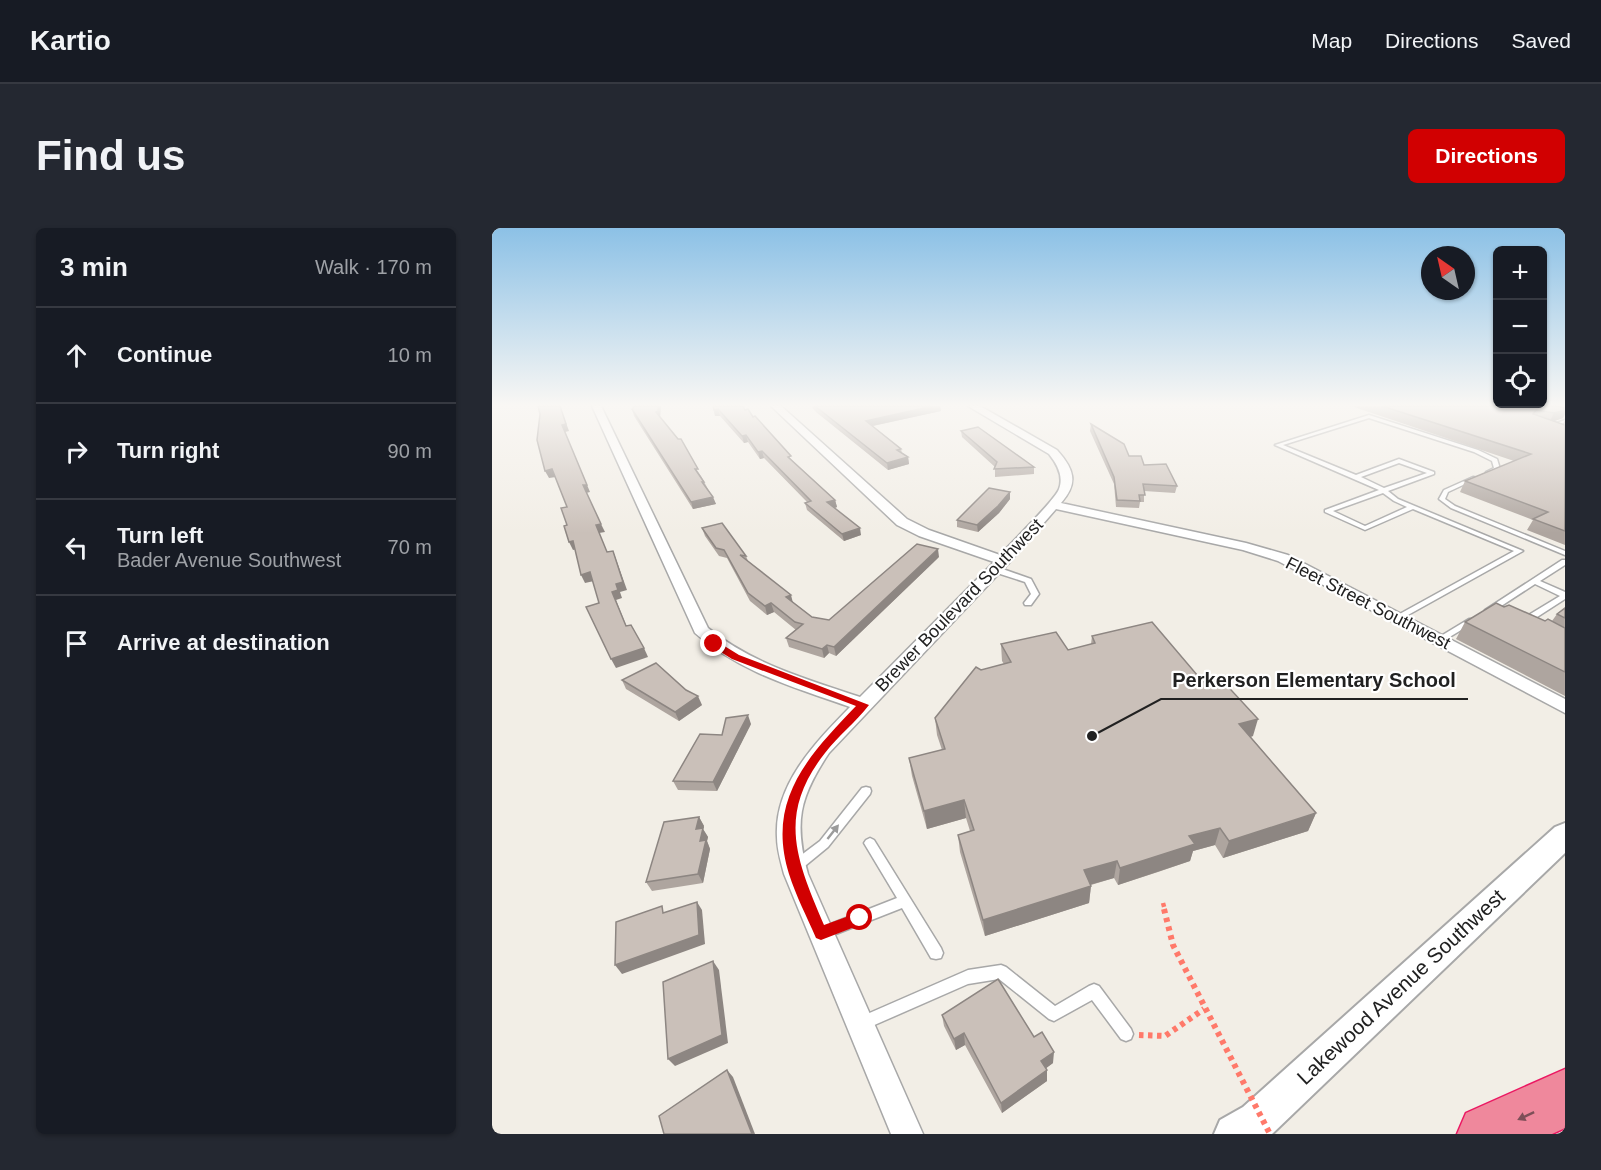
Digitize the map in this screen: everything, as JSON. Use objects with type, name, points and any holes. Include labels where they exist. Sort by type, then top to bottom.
[{"type":"highway","points":[[1487,1134],[1565,1098]]},
{"type":"street","points":[[616,448],[701,630],[714,644],[735,657],[864,705]]},
{"type":"street","points":[[821,448],[902,522],[998,565]]},
{"type":"street","name":"Brewer Boulevard Southwest","points":[[907,1134],[794,868],[788,835],[792,801],[806,770],[822,748],[998,565],[1065,491],[1068,477],[1064,463],[1046,448]]},
{"type":"street","name":"Fleet Street Southwest","points":[[1054,505],[1246,547],[1283,558],[1565,707]]},
{"type":"street","name":"Lakewood Avenue Southwest","points":[[1234,1134],[1257,1120],[1565,835]]},
{"type":"lane","points":[[1286,448],[1356,477],[1412,507],[1520,550],[1399,618]]},
{"type":"lane","points":[[1468,448],[1495,460],[1497,469],[1446,491],[1442,499],[1452,507],[1565,553]]},
{"type":"lane","points":[[1356,477],[1399,461],[1432,473],[1384,491],[1372,492],[1327,511],[1365,528],[1412,507]]},
{"type":"lane","points":[[1440,639],[1537,582],[1565,562]]},
{"type":"lane","points":[[998,565],[1028,581],[1035,594],[1028,603]]},
{"type":"lane","points":[[1537,582],[1565,595]]},
{"type":"lane","points":[[1535,630],[1528,626],[1530,618],[1565,595]]},
{"type":"lane","points":[[794,868],[824,844],[866,791]]},
{"type":"lane","points":[[870,843],[936,952]]},
{"type":"lane","points":[[821,933],[905,902]]},
{"type":"lane","points":[[860,1024],[968,977],[1001,972],[1054,1014],[1094,991],[1126,1034]]},
{"type":"path","points":[[1163,903],[1173,945],[1270,1134]]},
{"type":"path","points":[[1126,1034],[1165,1036],[1204,1009]]},
{"type":"building","points":[[539,448],[572,448],[587,485],[583,485],[601,524],[596,525],[607,552],[613,551],[623,582],[616,584],[618,590],[612,592],[626,626],[631,625],[644,648],[611,659],[586,607],[599,603],[590,572],[581,575],[573,541],[569,542],[564,526],[567,525],[561,508],[567,507],[552,469],[545,471]]},
{"type":"building","points":[[657,448],[686,448],[698,469],[695,469],[704,482],[702,482],[713,497],[691,502]]},
{"type":"building","points":[[755,448],[784,448],[791,456],[788,457],[835,500],[827,502],[860,528],[842,534],[805,503],[811,501],[762,451],[758,452]]},
{"type":"building","points":[[868,448],[900,448],[897,450],[908,457],[887,463]]},
{"type":"building","points":[[981,448],[1008,448],[1034,467],[994,469],[997,462]]},
{"type":"building","points":[[1102,448],[1126,448],[1129,456],[1141,456],[1144,465],[1166,464],[1177,486],[1143,484],[1145,495],[1139,495],[1140,501],[1117,500],[1114,477]]},
{"type":"building","points":[[1513,448],[1565,448],[1565,531],[1533,519],[1548,512],[1465,481],[1531,454]]},
{"type":"building","points":[[989,488],[1010,492],[977,525],[957,520]]},
{"type":"building","points":[[722,523],[746,556],[740,555],[791,595],[786,597],[812,617],[829,620],[917,544],[938,549],[834,647],[827,645],[822,649],[786,638],[803,624],[795,622],[771,603],[765,606],[748,593],[724,550],[716,548],[702,528]]},
{"type":"building","points":[[1496,603],[1504,607],[1509,605],[1545,621],[1548,619],[1565,628],[1565,672],[1465,622]]},
{"type":"building","points":[[1565,608],[1565,618],[1557,614]]},
{"type":"building","points":[[1152,622],[1203,682],[1220,678],[1258,719],[1239,724],[1316,813],[1229,841],[1220,828],[1189,836],[1195,844],[1120,868],[1117,861],[1084,870],[1091,886],[983,920],[958,835],[974,830],[964,800],[924,811],[909,758],[945,749],[935,718],[976,667],[981,670],[1011,662],[1001,644],[1056,632],[1068,650],[1095,643],[1092,636]]},
{"type":"building","points":[[656,663],[686,690],[698,696],[675,712],[622,680]]},
{"type":"building","points":[[748,715],[713,782],[673,781],[700,734],[722,735],[726,718]]},
{"type":"building","points":[[699,817],[696,829],[703,828],[700,841],[706,840],[698,874],[646,882],[664,822]]},
{"type":"building","points":[[697,902],[699,935],[615,965],[616,922],[662,906],[663,913]]},
{"type":"building","points":[[713,961],[722,1035],[668,1059],[663,982]]},
{"type":"building","points":[[998,979],[1034,1037],[1042,1032],[1054,1052],[1041,1061],[1047,1070],[1001,1103],[964,1033],[954,1039],[942,1015]]},
{"type":"building","points":[[727,1070],[752,1134],[664,1134],[659,1116]]},
{"type":"place","name":"Perkerson Elementary School","points":[[1092,736]]},
{"type":"route","points":[[714,644],[735,657],[864,705],[822,748],[806,770],[792,801],[788,835],[796,874],[821,933],[860,918]]}]
